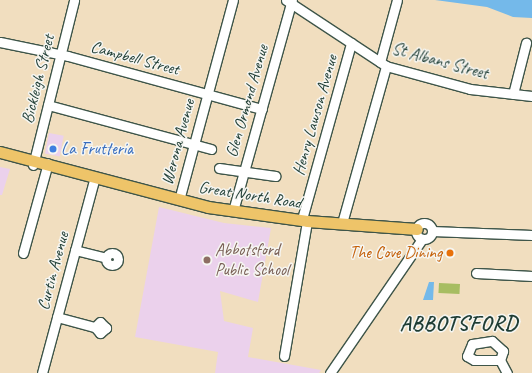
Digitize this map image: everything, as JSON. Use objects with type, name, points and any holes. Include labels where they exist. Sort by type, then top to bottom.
[{"type":"main road","name":"Great North Road","points":[[0,152],[179,200],[233,211],[342,223],[420,234]]},
{"type":"main road","name":"Great North Road","points":[[0,158],[34,162]]},
{"type":"street","name":"Bickleigh Street","points":[[34,162],[74,0]]},
{"type":"street","name":"Werona Avenue","points":[[179,200],[233,0]]},
{"type":"street","points":[[342,223],[383,64],[397,0]]},
{"type":"street","name":"St Albans Street","points":[[290,1],[383,64],[470,89],[532,96]]},
{"type":"street","name":"Glen Ormond Avenue","points":[[233,211],[262,109],[290,1]]},
{"type":"street","name":"Campbell Street","points":[[0,42],[60,56],[262,109]]},
{"type":"street","name":"Henry Lawson Avenue","points":[[284,356],[305,220],[351,43]]},
{"type":"street","points":[[513,94],[526,43]]},
{"type":"street","points":[[48,105],[211,149]]},
{"type":"street","points":[[23,253],[47,165]]},
{"type":"street","points":[[219,168],[275,176]]},
{"type":"street","name":"Curtin Avenue","points":[[42,373],[95,177]]},
{"type":"street","points":[[330,373],[420,234],[424,223],[432,231],[532,235]]},
{"type":"street","points":[[420,234],[429,237],[432,231]]},
{"type":"street","points":[[75,250],[106,258]]},
{"type":"street","points":[[476,273],[532,276]]},
{"type":"street","points":[[57,317],[95,327]]},
{"type":"street","points":[[500,360],[508,373]]},
{"type":"shaded area","points":[[49,133],[64,136],[60,156],[45,154]]},
{"type":"shaded area","points":[[0,167],[10,169],[2,195],[0,195]]},
{"type":"shaded area","name":"Abbotsford Public School","points":[[159,207],[224,223],[271,228],[258,302],[220,291],[224,321],[253,328],[248,357],[321,370],[319,373],[215,373],[218,352],[135,337]]},
{"type":"green space","points":[[439,283],[460,284],[459,294],[438,293]]},
{"type":"water","points":[[435,0],[532,0],[532,18],[513,17],[487,7]]},
{"type":"water","points":[[429,282],[434,282],[433,300],[423,300]]},
{"type":"place","name":"La Frutteria","points":[[53,149]]},
{"type":"place","name":"The Cove Dining","points":[[450,253]]},
{"type":"place","name":"Abbotsford Public School","points":[[207,260]]},
{"type":"district","name":"ABBOTSFORD","points":[[459,323]]}]
